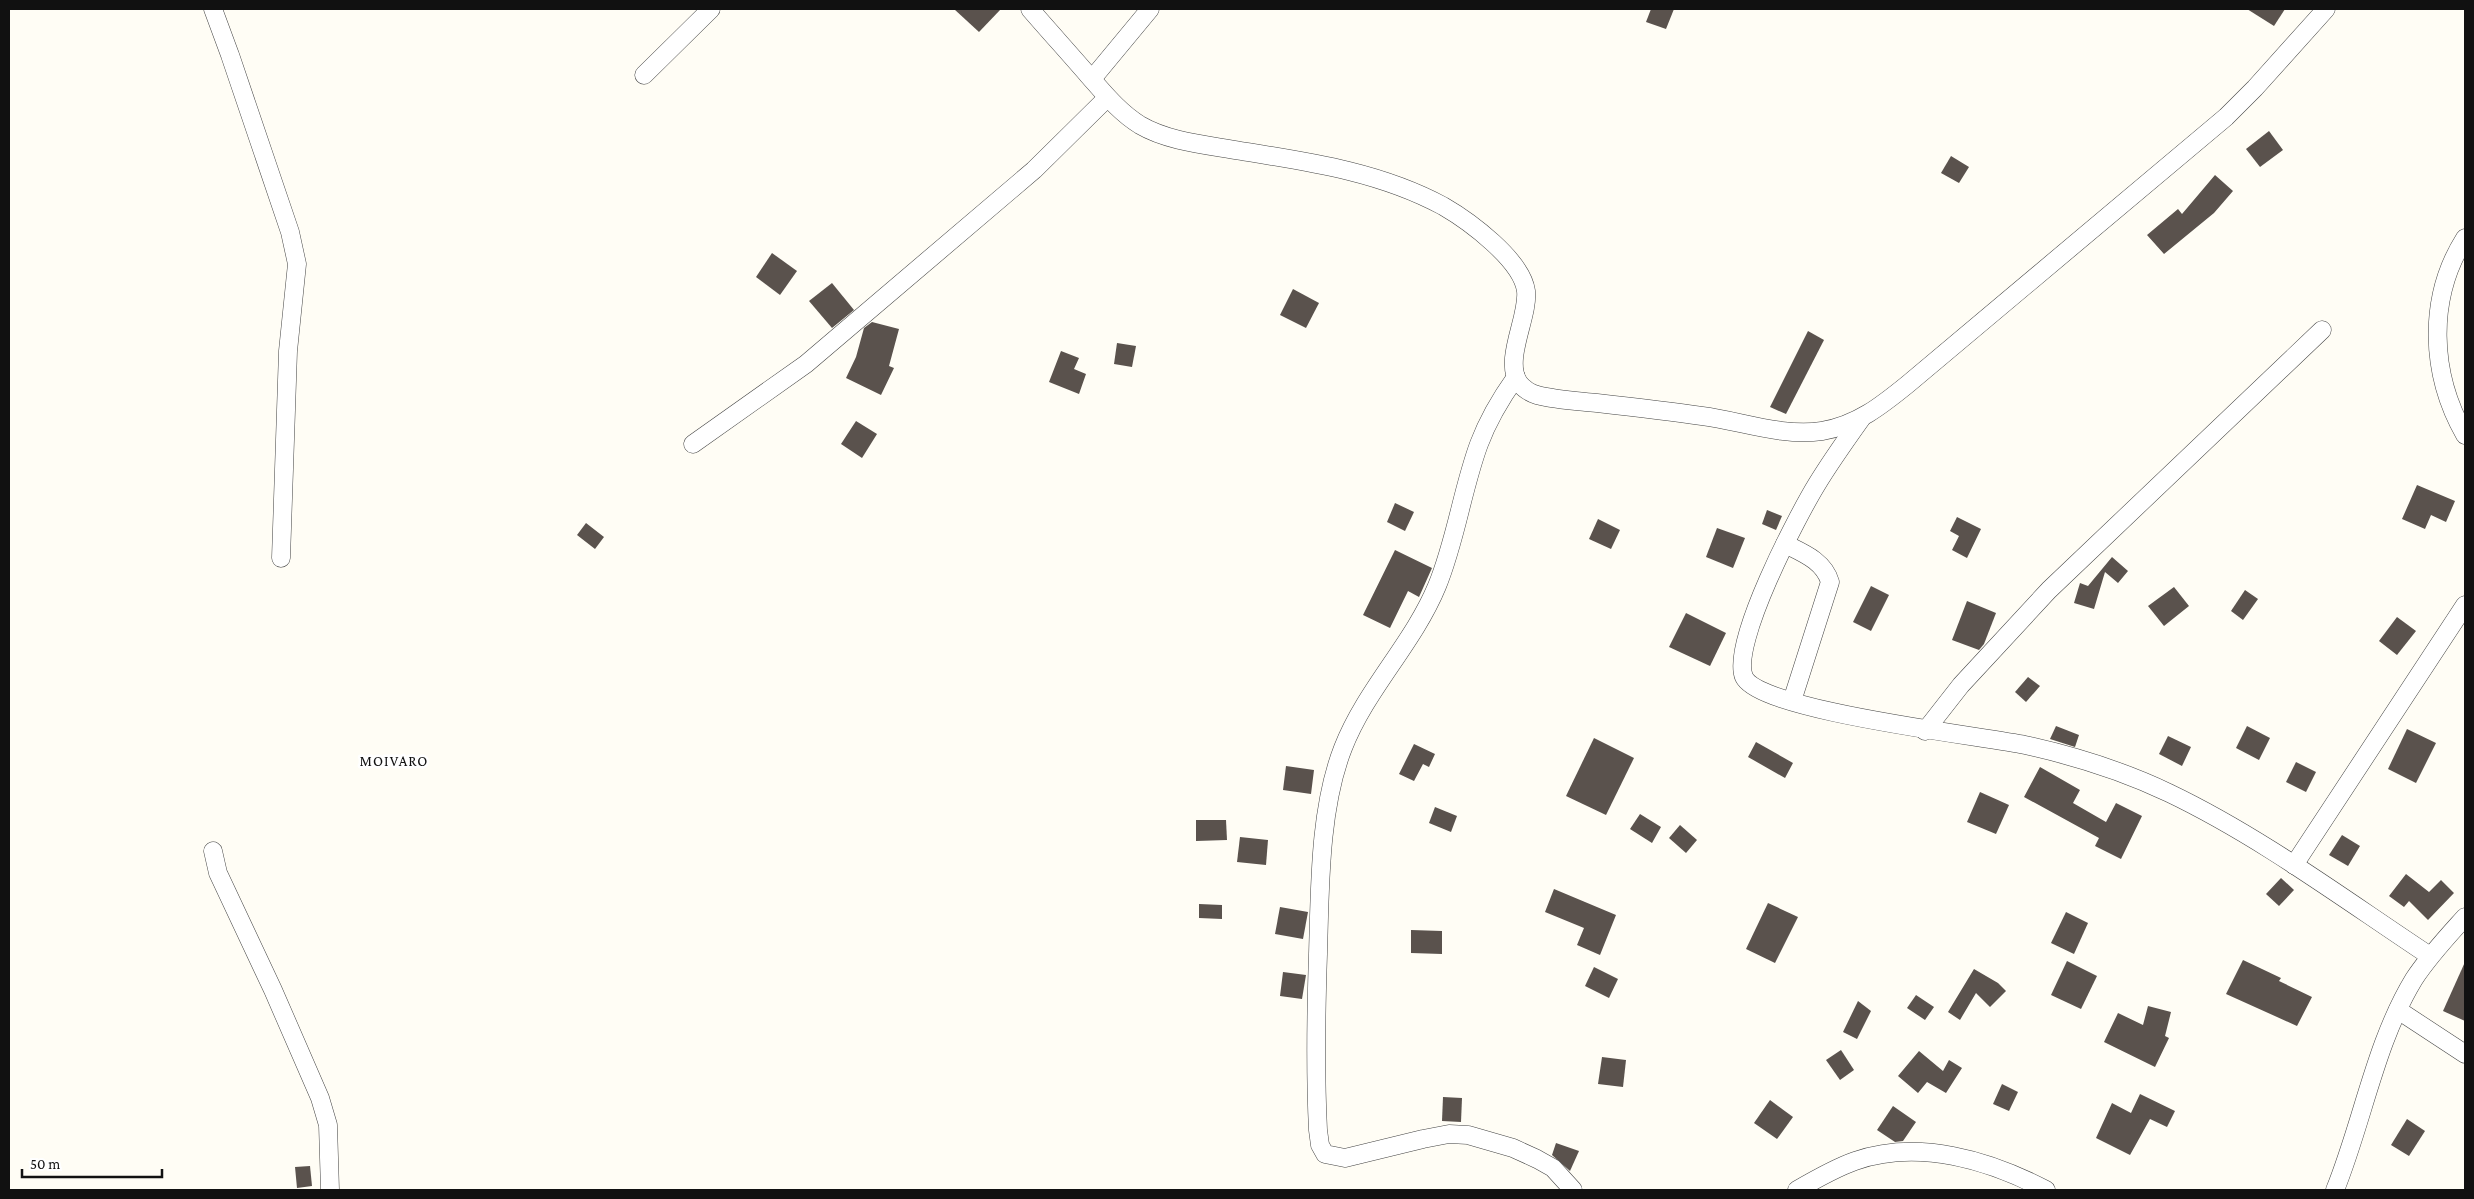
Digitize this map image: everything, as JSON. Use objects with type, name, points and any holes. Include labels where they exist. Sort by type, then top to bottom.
[{"type":"street","points":[[213,9],[290,232],[297,264],[288,351],[281,558]]},
{"type":"street","points":[[644,74],[711,9]]},
{"type":"street","points":[[1030,9],[1107,98],[1128,117],[1144,127],[1194,143],[1336,167],[1377,178],[1443,206],[1470,224],[1511,263],[1524,283],[1526,304],[1515,357],[1516,378],[1521,386],[1538,395],[1706,416],[1776,429],[1818,431],[1839,427],[1861,419],[1908,384],[2226,117],[2255,88],[2326,9]]},
{"type":"street","points":[[1092,79],[1150,9]]},
{"type":"street","points":[[693,444],[806,364],[1034,170],[1107,98]]},
{"type":"street","points":[[2465,238],[2452,261],[2442,291],[2437,331],[2440,369],[2445,390],[2465,434]]},
{"type":"street","points":[[1925,731],[1973,670],[2049,590],[2322,330]]},
{"type":"street","points":[[1516,378],[1500,400],[1479,445],[1437,587],[1410,639],[1356,720],[1343,749],[1334,778],[1323,844],[1319,894],[1315,1005],[1318,1130],[1320,1145],[1325,1154],[1345,1158],[1449,1134],[1482,1138],[1513,1148],[1553,1168],[1573,1190]]},
{"type":"street","points":[[1861,419],[1817,484],[1785,544],[1753,618],[1745,645],[1742,668],[1744,677],[1757,689],[1839,713],[1925,731],[2022,745],[2073,756],[2118,771],[2169,793],[2294,865],[2430,956]]},
{"type":"street","points":[[1785,544],[1822,565],[1828,574],[1830,582],[1792,700]]},
{"type":"street","points":[[2294,865],[2465,605]]},
{"type":"street","points":[[213,852],[218,873],[273,990],[320,1098],[328,1125],[330,1190]]},
{"type":"street","points":[[2338,1189],[2386,1040],[2398,1010],[2414,980],[2430,956],[2465,917]]},
{"type":"street","points":[[2398,1010],[2465,1054]]},
{"type":"street","points":[[1797,1190],[1856,1160],[1884,1154],[1936,1153],[1990,1164],[2046,1190]]},
{"type":"building","points":[[954,9],[1001,9],[979,32]]},
{"type":"building","points":[[1651,9],[1674,9],[1666,29],[1646,22]]},
{"type":"building","points":[[2247,9],[2285,9],[2274,26]]},
{"type":"building","points":[[2269,131],[2283,150],[2260,167],[2246,149]]},
{"type":"building","points":[[1951,156],[1969,167],[1959,183],[1941,173]]},
{"type":"building","points":[[2215,175],[2233,191],[2214,213],[2164,254],[2147,235],[2178,209],[2182,214]]},
{"type":"building","points":[[772,253],[797,271],[780,295],[756,277]]},
{"type":"building","points":[[832,283],[854,310],[832,328],[809,301]]},
{"type":"building","points":[[1293,289],[1319,303],[1306,328],[1280,315]]},
{"type":"building","points":[[872,322],[899,329],[889,366],[894,368],[881,395],[846,378],[856,357],[864,328]]},
{"type":"building","points":[[1808,331],[1824,340],[1786,414],[1770,407]]},
{"type":"building","points":[[1117,343],[1136,346],[1132,367],[1114,364]]},
{"type":"building","points":[[1061,351],[1079,358],[1074,369],[1086,374],[1079,394],[1049,382]]},
{"type":"building","points":[[856,421],[877,434],[862,458],[841,444]]},
{"type":"building","points":[[2417,485],[2455,501],[2446,522],[2431,515],[2425,529],[2402,519]]},
{"type":"building","points":[[1395,503],[1414,512],[1405,531],[1387,522]]},
{"type":"building","points":[[1767,510],[1782,516],[1776,530],[1762,524]]},
{"type":"building","points":[[1957,517],[1981,529],[1967,558],[1952,550],[1959,536],[1950,531]]},
{"type":"building","points":[[1598,519],[1620,530],[1611,549],[1589,539]]},
{"type":"building","points":[[586,523],[604,537],[595,549],[577,535]]},
{"type":"building","points":[[1717,528],[1745,538],[1733,568],[1706,557]]},
{"type":"building","points":[[1395,550],[1432,568],[1419,597],[1408,591],[1390,628],[1363,615]]},
{"type":"building","points":[[2112,557],[2128,571],[2118,583],[2105,572],[2094,609],[2074,603],[2080,583],[2088,586]]},
{"type":"building","points":[[1871,586],[1889,595],[1871,631],[1853,622]]},
{"type":"building","points":[[2174,587],[2189,606],[2164,626],[2148,606]]},
{"type":"building","points":[[2245,590],[2258,599],[2243,620],[2231,611]]},
{"type":"building","points":[[1967,601],[1996,613],[1984,644],[1979,650],[1952,640]]},
{"type":"building","points":[[1686,613],[1726,633],[1710,666],[1669,647]]},
{"type":"building","points":[[2397,617],[2416,631],[2397,655],[2379,641]]},
{"type":"building","points":[[2028,677],[2040,686],[2026,702],[2015,692]]},
{"type":"building","points":[[2056,726],[2079,735],[2075,747],[2050,739]]},
{"type":"building","points":[[2247,726],[2270,738],[2259,760],[2236,748]]},
{"type":"building","points":[[2407,729],[2436,743],[2416,783],[2388,769]]},
{"type":"building","points":[[2168,736],[2191,747],[2182,766],[2159,754]]},
{"type":"building","points":[[1594,738],[1634,758],[1606,815],[1566,796]]},
{"type":"building","points":[[1756,742],[1793,763],[1785,778],[1748,757]]},
{"type":"building","points":[[1414,744],[1435,754],[1429,767],[1423,764],[1414,781],[1399,774]]},
{"type":"building","points":[[2296,762],[2316,772],[2306,792],[2286,782]]},
{"type":"building","points":[[1286,766],[1314,770],[1311,794],[1283,790]]},
{"type":"building","points":[[2040,767],[2080,790],[2073,803],[2106,822],[2116,803],[2142,816],[2121,859],[2095,846],[2099,838],[2024,797]]},
{"type":"building","points":[[1980,792],[2009,805],[1996,834],[1967,822]]},
{"type":"building","points":[[1435,807],[1457,816],[1451,832],[1429,823]]},
{"type":"building","points":[[1640,814],[1661,827],[1652,843],[1630,829]]},
{"type":"building","points":[[1196,820],[1226,820],[1227,840],[1196,841]]},
{"type":"building","points":[[1680,825],[1697,840],[1686,853],[1669,838]]},
{"type":"building","points":[[2342,835],[2360,846],[2348,866],[2329,855]]},
{"type":"building","points":[[1240,837],[1268,840],[1266,865],[1237,862]]},
{"type":"building","points":[[2406,874],[2429,892],[2441,880],[2454,893],[2428,920],[2409,901],[2404,907],[2389,896]]},
{"type":"building","points":[[2281,878],[2294,890],[2279,906],[2266,894]]},
{"type":"building","points":[[1554,889],[1616,915],[1600,955],[1577,945],[1584,928],[1545,912]]},
{"type":"building","points":[[1768,903],[1798,917],[1775,963],[1746,949]]},
{"type":"building","points":[[1199,904],[1222,905],[1222,919],[1199,918]]},
{"type":"building","points":[[1280,907],[1308,912],[1303,939],[1275,934]]},
{"type":"building","points":[[2066,912],[2088,923],[2074,954],[2051,943]]},
{"type":"building","points":[[1411,930],[1442,931],[1442,954],[1411,953]]},
{"type":"building","points":[[2243,960],[2281,978],[2279,981],[2312,997],[2297,1026],[2226,994]]},
{"type":"building","points":[[2067,961],[2097,976],[2081,1009],[2051,995]]},
{"type":"building","points":[[2465,962],[2465,1021],[2443,1011]]},
{"type":"building","points":[[1594,967],[1618,979],[1609,998],[1585,986]]},
{"type":"building","points":[[1974,969],[1998,983],[2006,991],[1990,1007],[1976,993],[1960,1020],[1948,1012]]},
{"type":"building","points":[[1283,972],[1306,975],[1302,999],[1280,996]]},
{"type":"building","points":[[1916,995],[1934,1007],[1925,1020],[1907,1008]]},
{"type":"building","points":[[1858,1001],[1871,1011],[1857,1039],[1843,1032]]},
{"type":"building","points":[[2148,1006],[2171,1012],[2165,1036],[2169,1038],[2155,1067],[2104,1042],[2118,1013],[2143,1025]]},
{"type":"building","points":[[1841,1050],[1854,1070],[1840,1080],[1826,1060]]},
{"type":"building","points":[[1919,1051],[1943,1071],[1949,1060],[1962,1068],[1946,1093],[1927,1082],[1918,1093],[1898,1076]]},
{"type":"building","points":[[1602,1057],[1626,1060],[1623,1087],[1598,1084]]},
{"type":"building","points":[[2002,1084],[2018,1092],[2009,1111],[1993,1104]]},
{"type":"building","points":[[2140,1094],[2175,1111],[2167,1127],[2150,1119],[2130,1155],[2096,1138],[2112,1103],[2131,1113]]},
{"type":"building","points":[[1443,1097],[1462,1098],[1461,1122],[1442,1121]]},
{"type":"building","points":[[1770,1100],[1793,1117],[1777,1139],[1754,1123]]},
{"type":"building","points":[[1893,1106],[1916,1122],[1903,1141],[1895,1142],[1877,1130]]},
{"type":"building","points":[[2407,1119],[2425,1131],[2409,1156],[2391,1145]]},
{"type":"building","points":[[1556,1143],[1579,1151],[1570,1171],[1552,1155]]},
{"type":"building","points":[[310,1166],[312,1186],[297,1188],[295,1167]]},
{"type":"district","name":"MOIVARO","points":[[394,761]]}]
